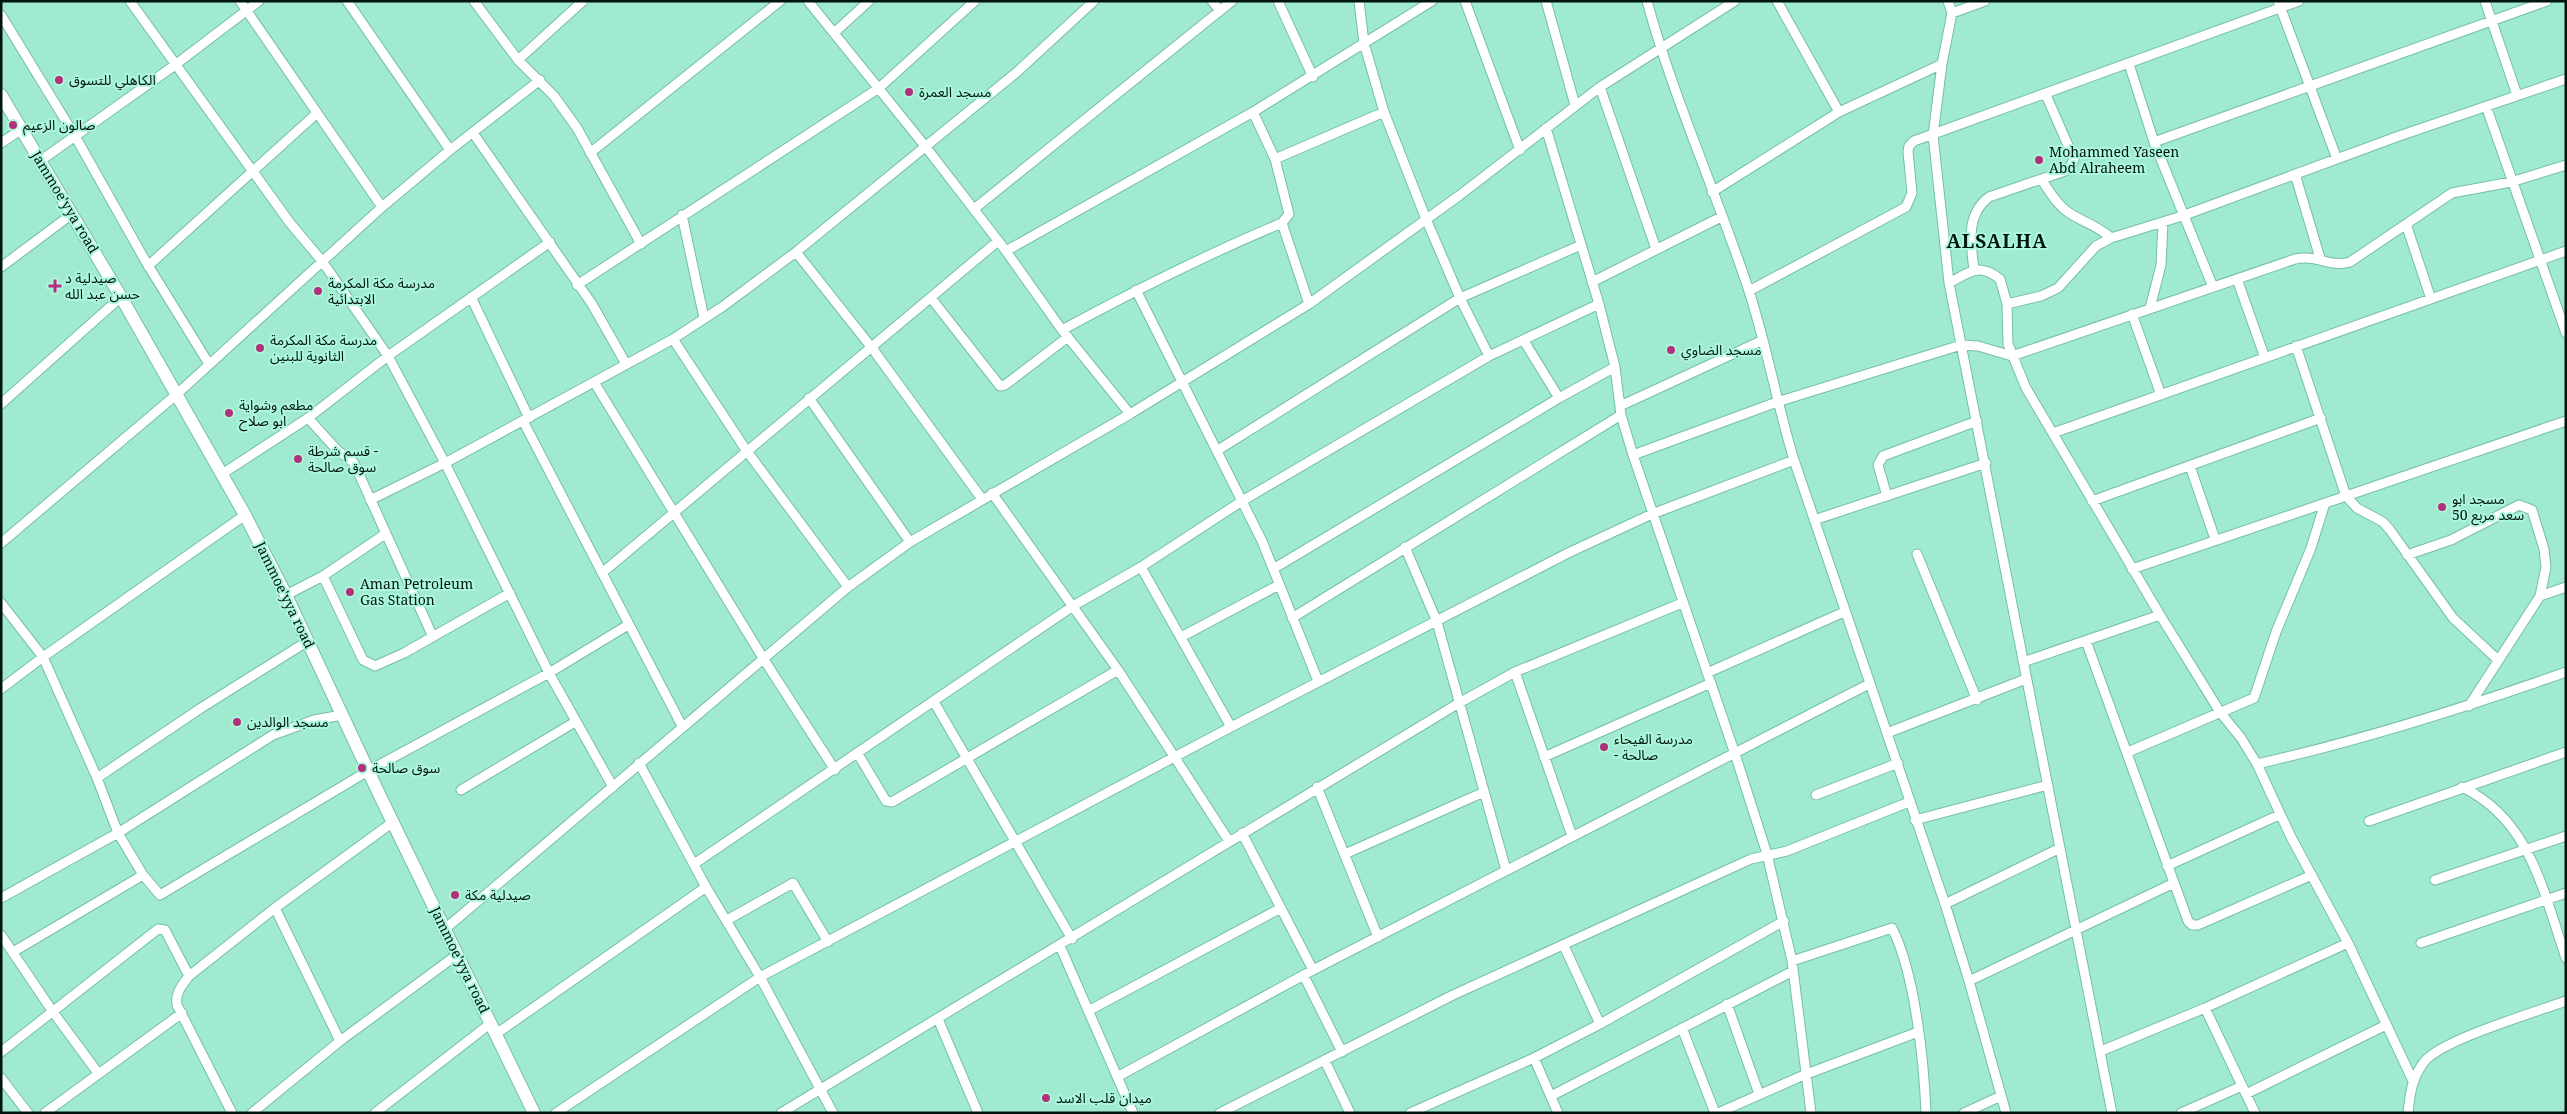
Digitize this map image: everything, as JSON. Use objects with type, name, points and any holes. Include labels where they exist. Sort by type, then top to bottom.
[{"type":"main road","name":"Jammoe'yya road","points":[[1,96],[121,297],[245,515],[286,595],[368,772],[534,1113]]},
{"type":"street","points":[[130,1],[253,169],[290,223],[322,261],[388,356],[445,463],[549,673],[613,787]]},
{"type":"street","points":[[240,1],[316,114],[382,207]]},
{"type":"street","points":[[40,160],[175,65],[259,1]]},
{"type":"street","points":[[347,1],[450,150]]},
{"type":"street","points":[[474,1],[518,60],[540,80],[577,128],[641,244]]},
{"type":"street","points":[[518,60],[583,1]]},
{"type":"street","points":[[590,153],[780,1]]},
{"type":"street","points":[[808,1],[925,146],[1006,251],[1065,333],[1130,414]]},
{"type":"street","points":[[834,33],[869,1]]},
{"type":"street","points":[[577,285],[879,88],[975,1]]},
{"type":"street","points":[[370,500],[445,463],[673,339],[704,318],[796,252],[1017,72],[1094,1]]},
{"type":"street","points":[[1212,1],[1220,11]]},
{"type":"street","points":[[974,209],[1232,1]]},
{"type":"street","points":[[1278,1],[1313,77]]},
{"type":"street","points":[[1359,1],[1364,43],[1384,112],[1426,219],[1460,298],[1488,356]]},
{"type":"street","points":[[1006,251],[1313,77],[1432,1]]},
{"type":"street","points":[[1465,1],[1520,150]]},
{"type":"street","points":[[1546,1],[1575,104]]},
{"type":"street","points":[[1647,1],[1660,47],[1749,291],[1776,389],[1777,402],[1794,460],[1844,612],[1898,763],[1909,802],[1945,904],[1969,980],[2006,1113]]},
{"type":"street","points":[[444,928],[848,587],[910,542],[1184,382],[1309,304],[1370,262],[1520,150],[1575,104],[1660,47],[1734,1]]},
{"type":"street","points":[[1777,1],[1839,112]]},
{"type":"street","points":[[1948,1],[1952,13],[1942,64],[1933,135],[1949,283],[1986,462],[2026,680],[2077,929],[2112,1113]]},
{"type":"street","points":[[1952,13],[1985,1]]},
{"type":"street","points":[[1749,291],[1906,207],[1912,193],[1908,162],[1909,146],[1914,141],[2046,95],[2279,5],[2299,1]]},
{"type":"street","points":[[2485,1],[2517,95]]},
{"type":"street","points":[[2154,142],[2547,1]]},
{"type":"street","points":[[2279,5],[2336,159]]},
{"type":"street","points":[[1,15],[75,136],[148,266],[209,364]]},
{"type":"street","points":[[1712,192],[1839,112],[1942,64]]},
{"type":"street","points":[[2129,64],[2154,142],[2182,216],[2213,287]]},
{"type":"street","points":[[2007,304],[2041,296],[2058,288],[2096,246],[2111,238],[2182,216],[2336,159],[2566,78]]},
{"type":"street","points":[[1,544],[177,394],[382,207],[450,150],[540,80]]},
{"type":"street","points":[[1600,87],[1656,249]]},
{"type":"street","points":[[1974,270],[1970,235],[1972,222],[1982,202],[1989,197],[2065,171],[2071,166],[2074,159],[2046,95]]},
{"type":"street","points":[[2486,106],[2511,182],[2566,333]]},
{"type":"street","points":[[931,298],[1000,386],[1005,385],[1065,333],[1136,290],[1237,242],[1282,223],[1288,214],[1275,159],[1253,112]]},
{"type":"street","points":[[1275,159],[1384,112]]},
{"type":"street","points":[[148,266],[316,114]]},
{"type":"street","points":[[1546,128],[1599,304],[1615,367],[1620,410],[1633,455],[1735,754],[1767,854],[1792,961],[1804,1075],[1811,1113]]},
{"type":"street","points":[[1,143],[22,129]]},
{"type":"street","points":[[473,133],[592,304],[626,364]]},
{"type":"street","points":[[1633,455],[1777,402],[1961,344],[1978,346],[2012,356],[2304,257],[2320,258],[2341,264],[2350,262],[2452,193],[2511,182],[2566,165]]},
{"type":"street","points":[[2295,174],[2320,258]]},
{"type":"street","points":[[2041,179],[2059,205],[2069,213],[2100,227],[2111,238]]},
{"type":"street","points":[[3,263],[72,214]]},
{"type":"street","points":[[682,215],[704,318]]},
{"type":"street","points":[[1592,282],[1721,217]]},
{"type":"street","points":[[2150,308],[2161,265],[2163,222]]},
{"type":"street","points":[[1282,223],[1309,304]]},
{"type":"street","points":[[2406,224],[2431,299]]},
{"type":"street","points":[[602,573],[675,513],[746,450],[872,348],[998,241]]},
{"type":"street","points":[[222,474],[308,418],[388,356],[550,242]]},
{"type":"street","points":[[1218,450],[1460,298],[1581,244]]},
{"type":"street","points":[[2053,433],[2566,250]]},
{"type":"street","points":[[796,252],[872,348],[982,499]]},
{"type":"street","points":[[1949,283],[1974,270],[1983,269],[2000,278],[2007,304],[2007,330],[2012,356],[2026,388],[2160,615],[2220,712],[2241,738],[2257,764],[2270,789],[2280,815],[2348,943],[2412,1081]]},
{"type":"street","points":[[2237,279],[2265,358]]},
{"type":"street","points":[[1136,290],[1184,382],[1242,501],[1273,569],[1318,681]]},
{"type":"street","points":[[1,404],[121,297]]},
{"type":"street","points":[[471,297],[526,419],[628,625],[682,726]]},
{"type":"street","points":[[694,864],[1074,606],[1141,567],[1242,501],[1488,356],[1524,341],[1599,304]]},
{"type":"street","points":[[2132,314],[2161,395]]},
{"type":"street","points":[[673,339],[746,450],[848,587]]},
{"type":"street","points":[[1292,618],[1620,410],[1763,340]]},
{"type":"street","points":[[1524,341],[1559,398]]},
{"type":"street","points":[[2296,346],[2346,496],[2357,508],[2383,522],[2453,618],[2498,660]]},
{"type":"street","points":[[1273,569],[1559,398],[1615,367]]},
{"type":"street","points":[[594,382],[763,658],[835,770]]},
{"type":"street","points":[[809,398],[910,542]]},
{"type":"street","points":[[308,418],[337,450],[354,463],[433,637]]},
{"type":"street","points":[[2092,501],[2320,418]]},
{"type":"street","points":[[1887,496],[1878,465],[1883,456],[1977,421]]},
{"type":"street","points":[[2132,569],[2215,539],[2566,421]]},
{"type":"street","points":[[556,1113],[760,977],[1318,681],[1568,553],[1652,514],[1794,460]]},
{"type":"street","points":[[1814,520],[1986,462]]},
{"type":"street","points":[[2190,466],[2215,539]]},
{"type":"street","points":[[992,493],[1118,670],[1229,841]]},
{"type":"street","points":[[2128,752],[2220,712],[2249,702],[2257,693],[2276,632],[2311,548],[2325,503]]},
{"type":"street","points":[[2407,555],[2471,531],[2507,510],[2519,506],[2526,506],[2536,518],[2544,549],[2546,567],[2540,596],[2469,706]]},
{"type":"street","points":[[1,690],[43,657],[245,515]]},
{"type":"street","points":[[286,595],[322,576],[385,534]]},
{"type":"street","points":[[1405,547],[1436,622],[1506,870]]},
{"type":"street","points":[[1917,554],[1977,700]]},
{"type":"street","points":[[1141,567],[1231,727]]},
{"type":"street","points":[[322,576],[363,660],[375,666],[390,661],[510,593]]},
{"type":"street","points":[[1182,637],[1278,585]]},
{"type":"street","points":[[2540,596],[2566,587]]},
{"type":"street","points":[[1,603],[43,657],[97,778],[118,832],[143,875],[160,894],[368,772],[549,673],[628,625]]},
{"type":"street","points":[[781,1113],[1072,939],[1317,787],[1459,703],[1516,672],[1682,603]]},
{"type":"street","points":[[1707,673],[1844,612]]},
{"type":"street","points":[[2023,662],[2160,615]]},
{"type":"street","points":[[97,778],[201,708],[308,641]]},
{"type":"street","points":[[2086,641],[2188,921],[2192,925],[2198,925],[2312,875]]},
{"type":"street","points":[[858,754],[889,802],[1118,670]]},
{"type":"street","points":[[1516,672],[1572,836]]},
{"type":"street","points":[[2257,764],[2306,754],[2469,706],[2566,672]]},
{"type":"street","points":[[1887,733],[2026,680]]},
{"type":"street","points":[[1544,757],[1711,683]]},
{"type":"street","points":[[1118,1078],[1313,970],[1869,684]]},
{"type":"street","points":[[934,702],[1072,939]]},
{"type":"street","points":[[1,898],[118,832],[273,735],[314,720],[342,715]]},
{"type":"street","points":[[461,790],[575,722]]},
{"type":"street","points":[[2369,821],[2566,752]]},
{"type":"street","points":[[638,763],[706,886],[760,977],[833,1113]]},
{"type":"street","points":[[1816,794],[1898,763]]},
{"type":"street","points":[[1915,820],[2048,785]]},
{"type":"street","points":[[1317,787],[1378,937]]},
{"type":"street","points":[[2462,787],[2487,802],[2516,832],[2527,849],[2566,958]]},
{"type":"street","points":[[1345,854],[1484,792]]},
{"type":"street","points":[[1220,1113],[1481,982],[1564,946],[1751,859],[1787,851],[1909,802]]},
{"type":"street","points":[[2167,866],[2280,815]]},
{"type":"street","points":[[232,1113],[176,998],[189,976],[276,908],[392,822]]},
{"type":"street","points":[[1242,833],[1313,970]]},
{"type":"street","points":[[2435,880],[2566,836]]},
{"type":"street","points":[[1945,904],[2060,848]]},
{"type":"street","points":[[13,952],[143,875]]},
{"type":"street","points":[[727,920],[793,883],[828,942]]},
{"type":"street","points":[[1969,980],[2174,883]]},
{"type":"street","points":[[375,1113],[494,1029],[706,886]]},
{"type":"street","points":[[2421,943],[2566,893]]},
{"type":"street","points":[[276,908],[340,1041]]},
{"type":"street","points":[[1088,1011],[1281,908]]},
{"type":"street","points":[[1410,1113],[1426,1109],[1534,1058],[1600,1024],[1784,921]]},
{"type":"street","points":[[1792,961],[1889,927],[1892,928],[1905,968],[1918,1032],[1926,1113]]},
{"type":"street","points":[[1,1052],[162,928],[166,930],[189,976]]},
{"type":"street","points":[[1,935],[53,1012],[98,1073]]},
{"type":"street","points":[[2101,1051],[2205,1008],[2348,943]]},
{"type":"street","points":[[1060,946],[1133,1113]]},
{"type":"street","points":[[1564,946],[1600,1024]]},
{"type":"street","points":[[252,1113],[340,1041],[458,954]]},
{"type":"street","points":[[1551,1096],[1793,971]]},
{"type":"street","points":[[1304,976],[1342,1052]]},
{"type":"street","points":[[2408,1113],[2412,1081],[2426,1060],[2470,1036],[2566,1001]]},
{"type":"street","points":[[1727,1004],[1759,1094]]},
{"type":"street","points":[[2205,1008],[2254,1113]]},
{"type":"street","points":[[45,1113],[182,1013]]},
{"type":"street","points":[[938,1019],[978,1113]]},
{"type":"street","points":[[2181,1113],[2244,1090],[2386,1025]]},
{"type":"street","points":[[1682,1028],[1717,1113],[1804,1075],[1918,1032]]},
{"type":"street","points":[[1534,1058],[1558,1113]]},
{"type":"street","points":[[1325,1061],[1350,1113]]},
{"type":"street","points":[[1,1078],[28,1113]]},
{"type":"street","points":[[1964,1113],[2001,1096]]},
{"type":"place","name":"الكاهلي للتسوق","points":[[59,80]]},
{"type":"place","name":"مسجد العمرة","points":[[909,92]]},
{"type":"place","name":"صالون الزعيم","points":[[13,125]]},
{"type":"place","name":"Mohammed Yaseen Abd Alraheem","points":[[2039,160]]},
{"type":"place","name":"صيدلية د حسن عبد الله","points":[[55,286]]},
{"type":"place","name":"مدرسة مكة المكرمة الابتدائية","points":[[318,291]]},
{"type":"place","name":"مدرسة مكة المكرمة الثانوية للبنين","points":[[260,348]]},
{"type":"place","name":"مسجد الضاوي","points":[[1671,350]]},
{"type":"place","name":"مطعم وشواية ابو صلاح","points":[[229,413]]},
{"type":"place","name":"قسم شرطة - سوق صالحة","points":[[298,459]]},
{"type":"place","name":"مسجد ابو سعد مربع 50","points":[[2442,507]]},
{"type":"place","name":"Aman Petroleum Gas Station","points":[[350,592]]},
{"type":"place","name":"مسجد الوالدين","points":[[237,722]]},
{"type":"place","name":"مدرسة الفيحاء - صالحة","points":[[1604,747]]},
{"type":"place","name":"سوق صالحة","points":[[362,768]]},
{"type":"place","name":"صيدلية مكة","points":[[455,895]]},
{"type":"place","name":"ميدان قلب الاسد","points":[[1046,1098]]},
{"type":"district","name":"ALSALHA","points":[[1997,241]]}]
